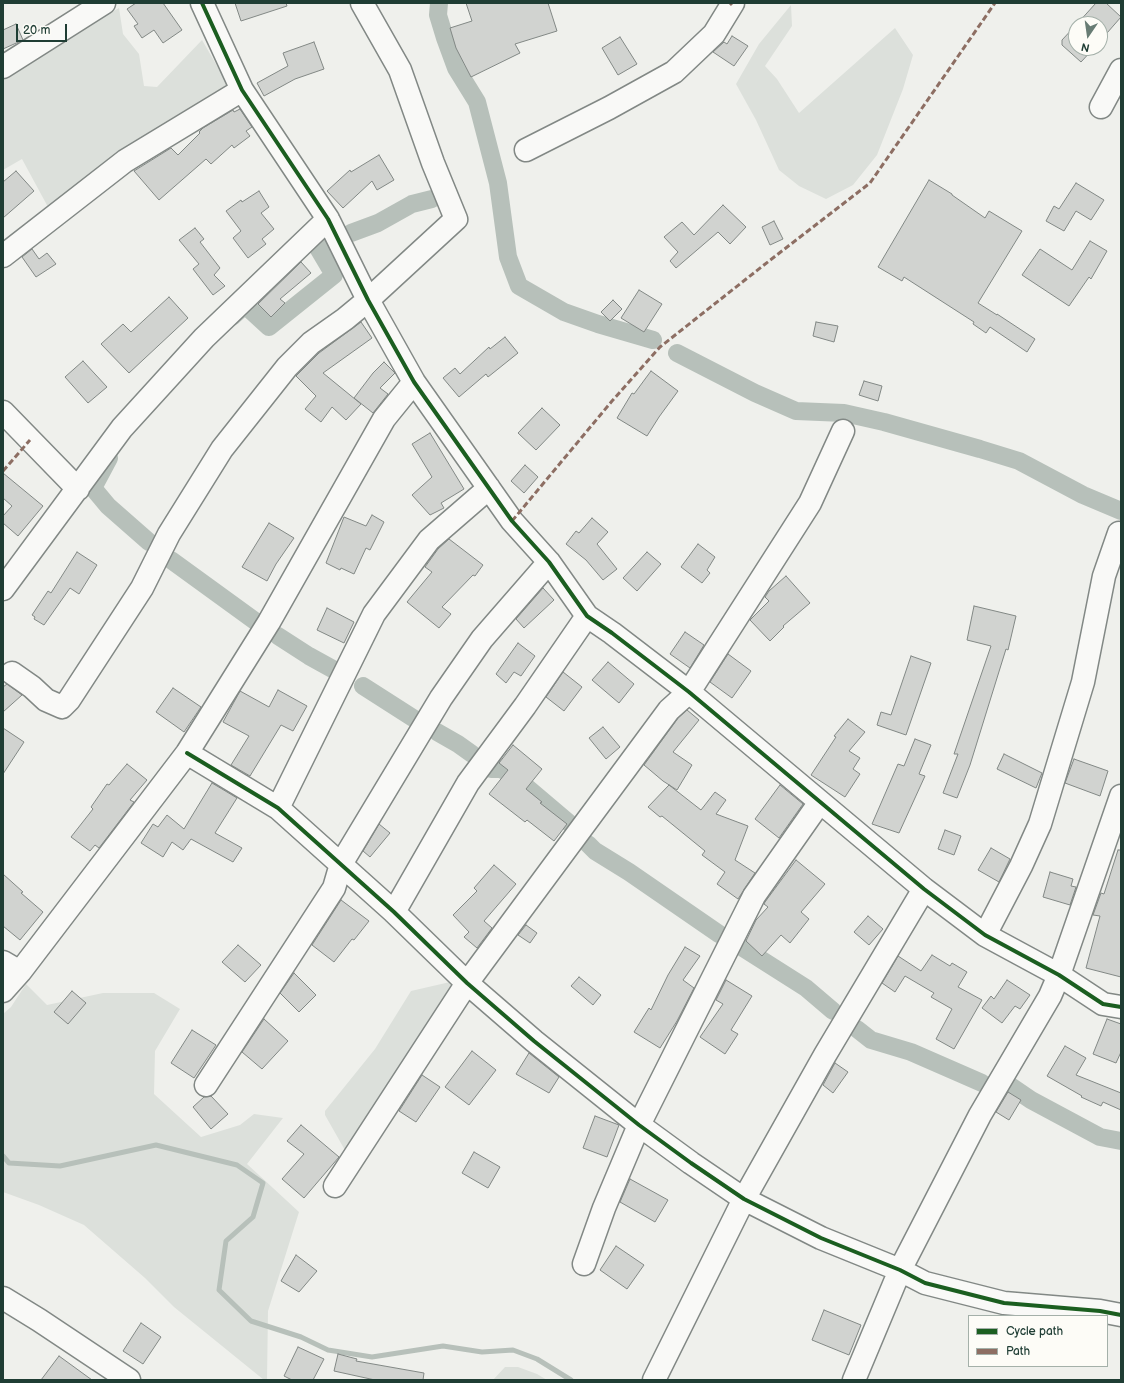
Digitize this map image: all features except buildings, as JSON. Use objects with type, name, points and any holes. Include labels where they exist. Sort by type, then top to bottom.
[{"type":"street","points":[[3,67],[104,3]]},
{"type":"street","points":[[202,3],[242,90],[328,219],[368,300],[414,382],[512,521],[549,562],[587,616],[612,633],[689,692],[924,889],[985,935],[1059,975],[1103,1004],[1121,1007]]},
{"type":"street","points":[[12,673],[32,687],[46,700],[62,707],[70,700],[142,588],[169,534],[222,448],[292,362],[311,343],[345,319],[368,300],[456,219],[433,163],[400,70],[362,3]]},
{"type":"street","points":[[526,150],[609,108],[674,72],[714,34],[733,3]]},
{"type":"street","points":[[1101,107],[1121,70]]},
{"type":"street","points":[[3,256],[125,161],[242,90]]},
{"type":"street","points":[[3,589],[122,428],[204,338],[328,219]]},
{"type":"street","points":[[3,991],[12,967],[187,753],[269,622],[384,419],[414,382]]},
{"type":"street","points":[[3,412],[78,489]]},
{"type":"street","points":[[335,1186],[467,984],[669,710],[689,692],[810,503],[843,430]]},
{"type":"street","points":[[278,808],[374,614],[429,540],[489,488]]},
{"type":"street","points":[[985,935],[1021,866],[1040,824],[1083,682],[1104,576],[1119,533]]},
{"type":"street","points":[[206,1085],[334,888],[341,864],[441,698],[482,639],[549,562]]},
{"type":"street","points":[[394,912],[468,783],[525,706],[587,616]]},
{"type":"street","points":[[187,753],[278,808],[394,912],[467,984],[534,1041],[639,1125],[744,1199],[821,1238],[900,1270],[925,1283],[1004,1303],[1121,1314]]},
{"type":"street","points":[[854,1380],[900,1270],[980,1115],[1050,996],[1059,975],[1121,796]]},
{"type":"street","points":[[584,1264],[604,1208],[639,1125],[754,896],[820,802]]},
{"type":"street","points":[[654,1380],[744,1199],[825,1055],[924,889]]},
{"type":"street","points":[[3,1298],[129,1380]]},
{"type":"shaded area","points":[[791,5],[792,26],[765,66],[777,79],[799,113],[895,28],[913,55],[903,89],[877,155],[853,185],[826,199],[799,186],[779,170],[756,120],[736,84],[759,44]]},
{"type":"shaded area","points":[[119,8],[123,34],[139,54],[144,86],[157,87],[202,40],[227,83],[227,87],[48,207],[22,159],[3,170],[3,73]]},
{"type":"shaded area","points":[[453,980],[438,1018],[346,1152],[325,1115],[325,1111],[375,1049],[411,991]]},
{"type":"shaded area","points":[[26,984],[47,1005],[103,993],[154,993],[180,1009],[155,1051],[154,1094],[201,1137],[240,1125],[254,1114],[283,1118],[247,1164],[299,1212],[268,1311],[267,1380],[264,1380],[174,1307],[145,1278],[84,1225],[39,1205],[3,1192],[3,1014],[11,1007]]},
{"type":"shaded area","points":[[505,1367],[518,1367],[537,1374],[547,1380],[493,1380]]},
{"type":"waterway","points":[[439,3],[438,15],[456,68],[477,102],[498,183],[508,257],[519,286],[564,312],[598,324],[653,340]]},
{"type":"waterway","points":[[351,233],[378,223],[412,204],[432,199]]},
{"type":"waterway","points":[[232,317],[245,305],[269,327],[334,275],[318,248],[325,244]]},
{"type":"waterway","points":[[677,353],[755,393],[796,411],[844,413],[884,422],[980,449],[1019,461],[1083,495],[1121,511]]},
{"type":"waterway","points":[[109,458],[93,488],[108,506],[149,542]]},
{"type":"waterway","points":[[171,560],[255,621]]},
{"type":"waterway","points":[[278,636],[309,656],[338,672]]},
{"type":"waterway","points":[[363,686],[413,718]]},
{"type":"waterway","points":[[437,732],[472,754]]},
{"type":"waterway","points":[[491,769],[500,769],[510,773],[569,823]]},
{"type":"waterway","points":[[588,844],[595,851],[629,872],[719,934]]},
{"type":"waterway","points":[[743,948],[806,988],[833,1011]]},
{"type":"waterway","points":[[857,1029],[871,1040],[911,1052],[982,1083]]},
{"type":"waterway","points":[[1009,1085],[1031,1100],[1100,1137],[1121,1141]]},
{"type":"waterway","points":[[3,1156],[9,1163],[60,1166],[156,1145],[237,1165],[263,1183],[253,1217],[226,1241],[219,1290],[251,1321],[301,1337],[328,1350],[372,1357],[443,1346],[482,1352],[513,1350],[537,1359],[571,1380]]},
{"type":"marked path","points":[[512,521],[612,401],[660,347],[870,183],[995,3]]},
{"type":"marked path","points":[[3,471],[30,440]]},
{"type":"cycle path","points":[[202,3],[242,90],[328,219],[368,300],[414,382],[512,521],[549,562],[587,616],[612,633],[689,692],[924,889],[985,935],[1059,975],[1103,1004],[1121,1007]]},
{"type":"cycle path","points":[[187,753],[278,808],[394,912],[467,983],[534,1041],[639,1125],[744,1199],[821,1238],[900,1270],[925,1283],[1004,1303],[1100,1311],[1121,1315]]}]
